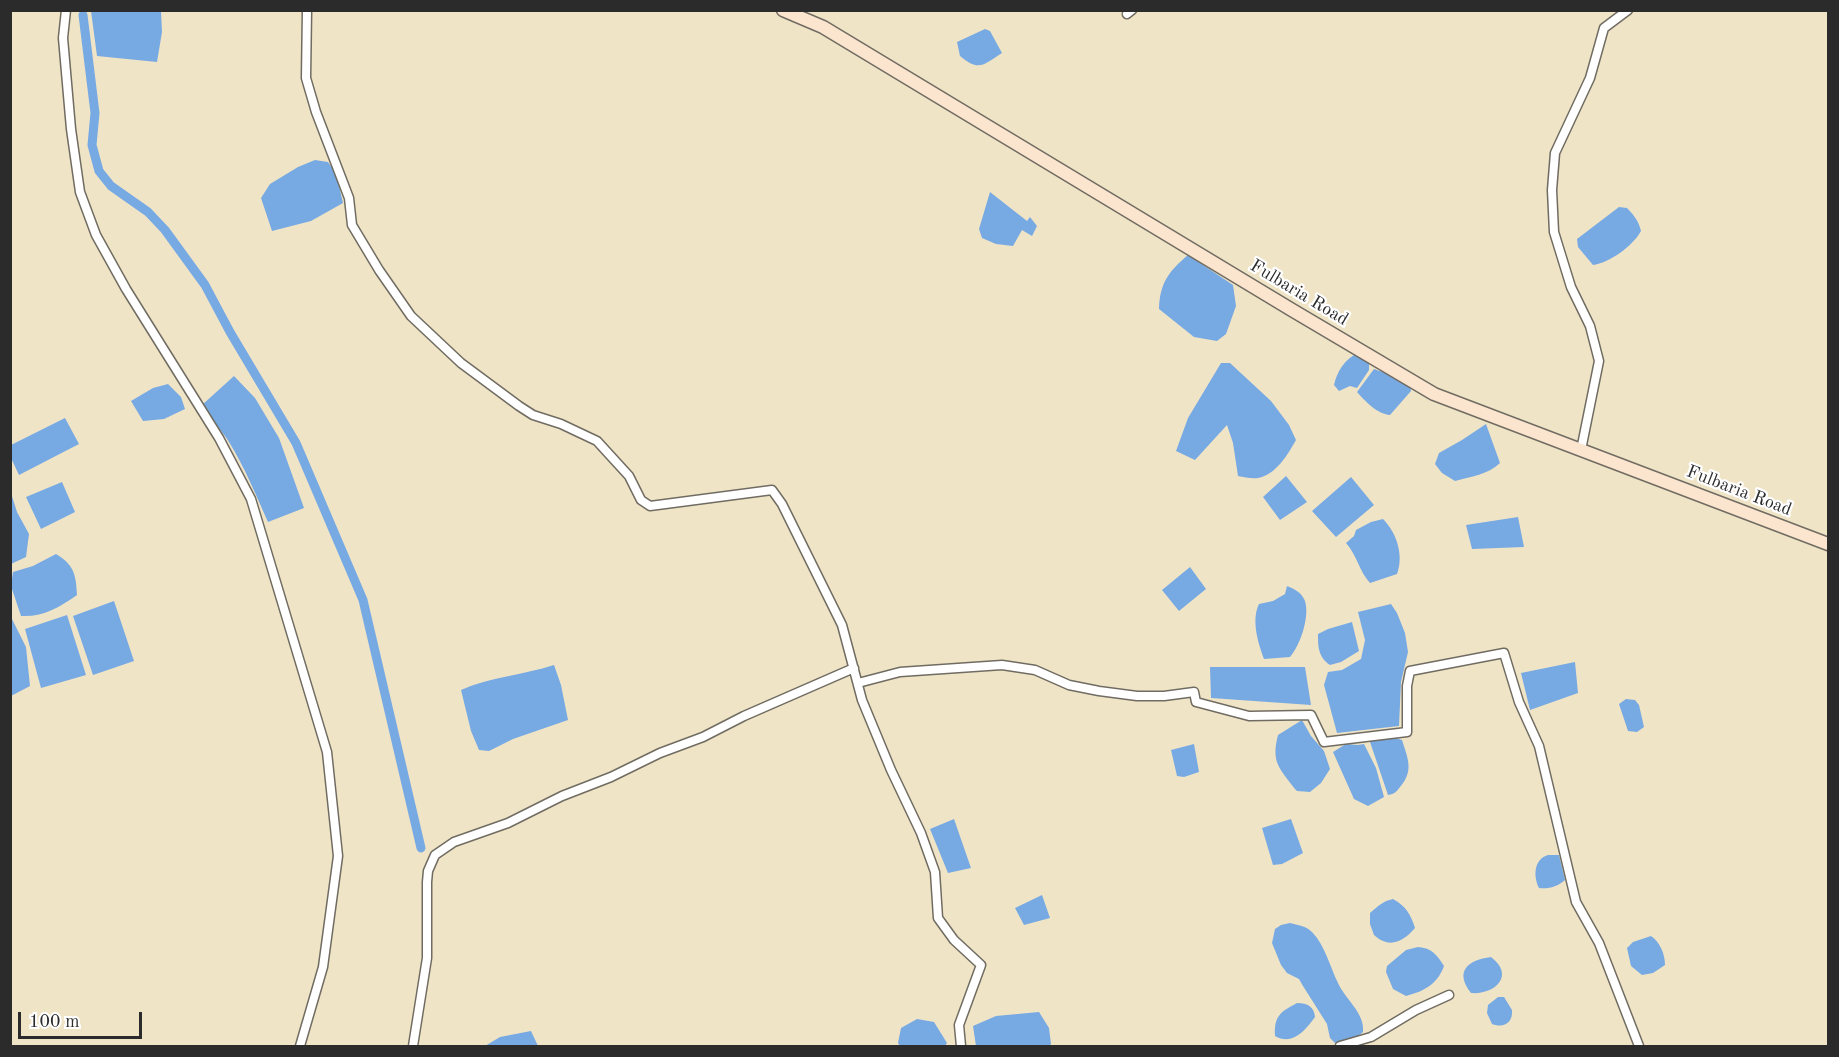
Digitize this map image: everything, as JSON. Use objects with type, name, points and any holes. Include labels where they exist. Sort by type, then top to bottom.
[{"type":"main road","name":"Fulbaria Road","points":[[783,10],[823,27],[1434,394],[1828,544]]},
{"type":"street","points":[[66,10],[63,38],[71,129],[80,192],[96,235],[126,289],[219,438],[251,499],[327,752],[338,856],[323,967],[300,1047]]},
{"type":"street","points":[[307,10],[306,78],[316,112],[349,198],[352,225],[379,270],[411,316],[461,363],[519,406],[533,415],[561,424],[597,441],[629,476],[641,500],[650,506],[772,490],[782,504],[842,626],[862,700],[921,832],[935,872],[938,918],[954,940],[981,965],[959,1025],[961,1047]]},
{"type":"street","points":[[1581,450],[1599,361],[1590,326],[1571,287],[1554,232],[1552,190],[1555,153],[1590,78],[1604,28],[1628,10]]},
{"type":"street","points":[[858,683],[900,672],[1002,665],[1035,670],[1069,685],[1099,691],[1137,696],[1164,696],[1194,692],[1196,702],[1249,716],[1311,715],[1324,742],[1407,732],[1407,687],[1410,671],[1504,653],[1519,702],[1539,746],[1576,902],[1599,943],[1639,1047]]},
{"type":"street","points":[[413,1047],[427,958],[428,871],[435,855],[454,842],[508,823],[562,796],[611,777],[660,753],[703,737],[744,716],[854,668]]},
{"type":"street","points":[[1340,1047],[1371,1038],[1416,1010],[1449,995]]},
{"type":"water","points":[[91,11],[161,11],[162,32],[157,62],[97,56]]},
{"type":"water","points":[[985,29],[990,31],[1002,53],[981,65],[972,64],[960,56],[957,42]]},
{"type":"water","points":[[315,160],[328,162],[336,173],[343,203],[311,221],[272,231],[261,198],[270,184],[298,167]]},
{"type":"water","points":[[990,192],[1027,221],[1030,217],[1037,226],[1032,236],[1022,230],[1013,246],[996,244],[982,238],[979,229]]},
{"type":"water","points":[[1619,207],[1630,211],[1641,231],[1620,253],[1593,265],[1578,247],[1577,239]]},
{"type":"water","points":[[1188,255],[1233,285],[1236,306],[1226,334],[1217,341],[1194,337],[1159,309],[1161,292],[1166,279]]},
{"type":"water","points":[[1358,353],[1369,357],[1369,370],[1357,388],[1350,386],[1339,391],[1334,385],[1339,370],[1345,362]]},
{"type":"water","points":[[1221,363],[1230,363],[1271,401],[1289,425],[1296,440],[1281,463],[1264,476],[1253,478],[1238,476],[1233,443],[1227,425],[1195,460],[1176,451],[1188,418]]},
{"type":"water","points":[[1374,369],[1410,382],[1411,391],[1390,415],[1376,410],[1357,392]]},
{"type":"water","points":[[234,376],[255,398],[279,438],[304,508],[268,522],[235,452],[202,405]]},
{"type":"water","points":[[168,384],[181,397],[185,409],[164,419],[143,421],[131,401],[153,388]]},
{"type":"water","points":[[65,418],[79,444],[19,475],[11,458],[11,445]]},
{"type":"water","points":[[1486,424],[1500,463],[1485,472],[1455,481],[1442,473],[1435,464],[1439,453]]},
{"type":"water","points":[[1286,476],[1307,502],[1280,520],[1263,497]]},
{"type":"water","points":[[1351,477],[1374,505],[1336,537],[1312,511]]},
{"type":"water","points":[[62,482],[75,512],[41,529],[26,497]]},
{"type":"water","points":[[11,493],[17,512],[29,534],[26,557],[11,564]]},
{"type":"water","points":[[1518,517],[1524,547],[1472,549],[1466,525]]},
{"type":"water","points":[[1383,519],[1398,545],[1399,567],[1397,574],[1370,583],[1346,543],[1354,536],[1356,530]]},
{"type":"water","points":[[56,554],[67,562],[73,571],[77,595],[51,610],[37,615],[21,616],[11,586],[13,572],[33,566]]},
{"type":"water","points":[[1190,567],[1206,589],[1179,611],[1162,590]]},
{"type":"water","points":[[1287,586],[1298,592],[1305,601],[1306,615],[1303,631],[1290,657],[1264,659],[1256,631],[1257,610],[1259,604],[1273,601],[1285,594]]},
{"type":"water","points":[[114,601],[134,661],[93,675],[73,616]]},
{"type":"water","points":[[1391,604],[1405,633],[1408,652],[1401,682],[1399,726],[1337,733],[1324,685],[1328,672],[1342,670],[1361,659],[1365,640],[1358,612]]},
{"type":"water","points":[[67,615],[86,675],[41,688],[25,629]]},
{"type":"water","points":[[11,617],[26,647],[30,686],[11,696]]},
{"type":"water","points":[[1352,622],[1359,651],[1341,662],[1330,665],[1321,655],[1318,634]]},
{"type":"water","points":[[1575,662],[1578,693],[1530,710],[1521,673]]},
{"type":"water","points":[[554,665],[561,685],[568,720],[513,739],[489,751],[479,750],[471,731],[461,690],[483,682]]},
{"type":"water","points":[[1210,667],[1305,667],[1311,705],[1211,698]]},
{"type":"water","points":[[1626,699],[1635,700],[1639,705],[1644,727],[1637,732],[1628,731],[1619,704]]},
{"type":"water","points":[[1302,720],[1311,736],[1324,751],[1330,769],[1321,783],[1310,792],[1297,791],[1281,770],[1275,752],[1278,735]]},
{"type":"water","points":[[1389,736],[1402,740],[1408,770],[1404,781],[1395,792],[1388,795],[1369,739]]},
{"type":"water","points":[[1194,744],[1199,772],[1184,777],[1177,776],[1171,750]]},
{"type":"water","points":[[1346,744],[1364,744],[1376,768],[1384,797],[1368,806],[1354,799],[1333,752]]},
{"type":"water","points":[[954,819],[971,868],[948,873],[930,829]]},
{"type":"water","points":[[1291,819],[1303,853],[1282,864],[1273,865],[1262,828]]},
{"type":"water","points":[[1548,855],[1559,855],[1565,880],[1553,887],[1539,888],[1536,878],[1537,864]]},
{"type":"water","points":[[1042,895],[1050,918],[1024,925],[1015,908]]},
{"type":"water","points":[[1393,899],[1407,911],[1415,928],[1401,940],[1390,943],[1374,935],[1370,924],[1370,913],[1383,902]]},
{"type":"water","points":[[1290,923],[1310,930],[1317,937],[1341,989],[1361,1019],[1363,1032],[1353,1039],[1335,1043],[1330,1038],[1327,1024],[1299,979],[1287,973],[1281,965],[1272,943],[1275,929]]},
{"type":"water","points":[[1651,936],[1661,949],[1665,965],[1653,973],[1642,975],[1631,966],[1627,948],[1633,942]]},
{"type":"water","points":[[1418,947],[1434,953],[1444,966],[1434,983],[1419,992],[1406,996],[1393,989],[1386,972],[1387,966],[1406,950]]},
{"type":"water","points":[[1491,957],[1502,971],[1499,983],[1487,991],[1471,993],[1464,979],[1466,968],[1476,961]]},
{"type":"water","points":[[1498,997],[1504,997],[1512,1010],[1511,1019],[1503,1025],[1492,1024],[1487,1013],[1488,1005]]},
{"type":"water","points":[[1297,1003],[1310,1006],[1315,1017],[1298,1036],[1281,1039],[1275,1036],[1279,1015]]},
{"type":"water","points":[[1039,1012],[1049,1028],[1051,1044],[1049,1046],[976,1046],[973,1026],[996,1016]]},
{"type":"water","points":[[917,1019],[934,1022],[947,1043],[945,1046],[900,1046],[898,1043],[901,1028]]},
{"type":"water","points":[[531,1031],[538,1046],[485,1046],[500,1037]]},
{"type":"waterway","points":[[83,15],[95,113],[92,145],[99,171],[111,186],[148,212],[165,230],[205,285],[296,443],[363,600],[421,848]]}]
